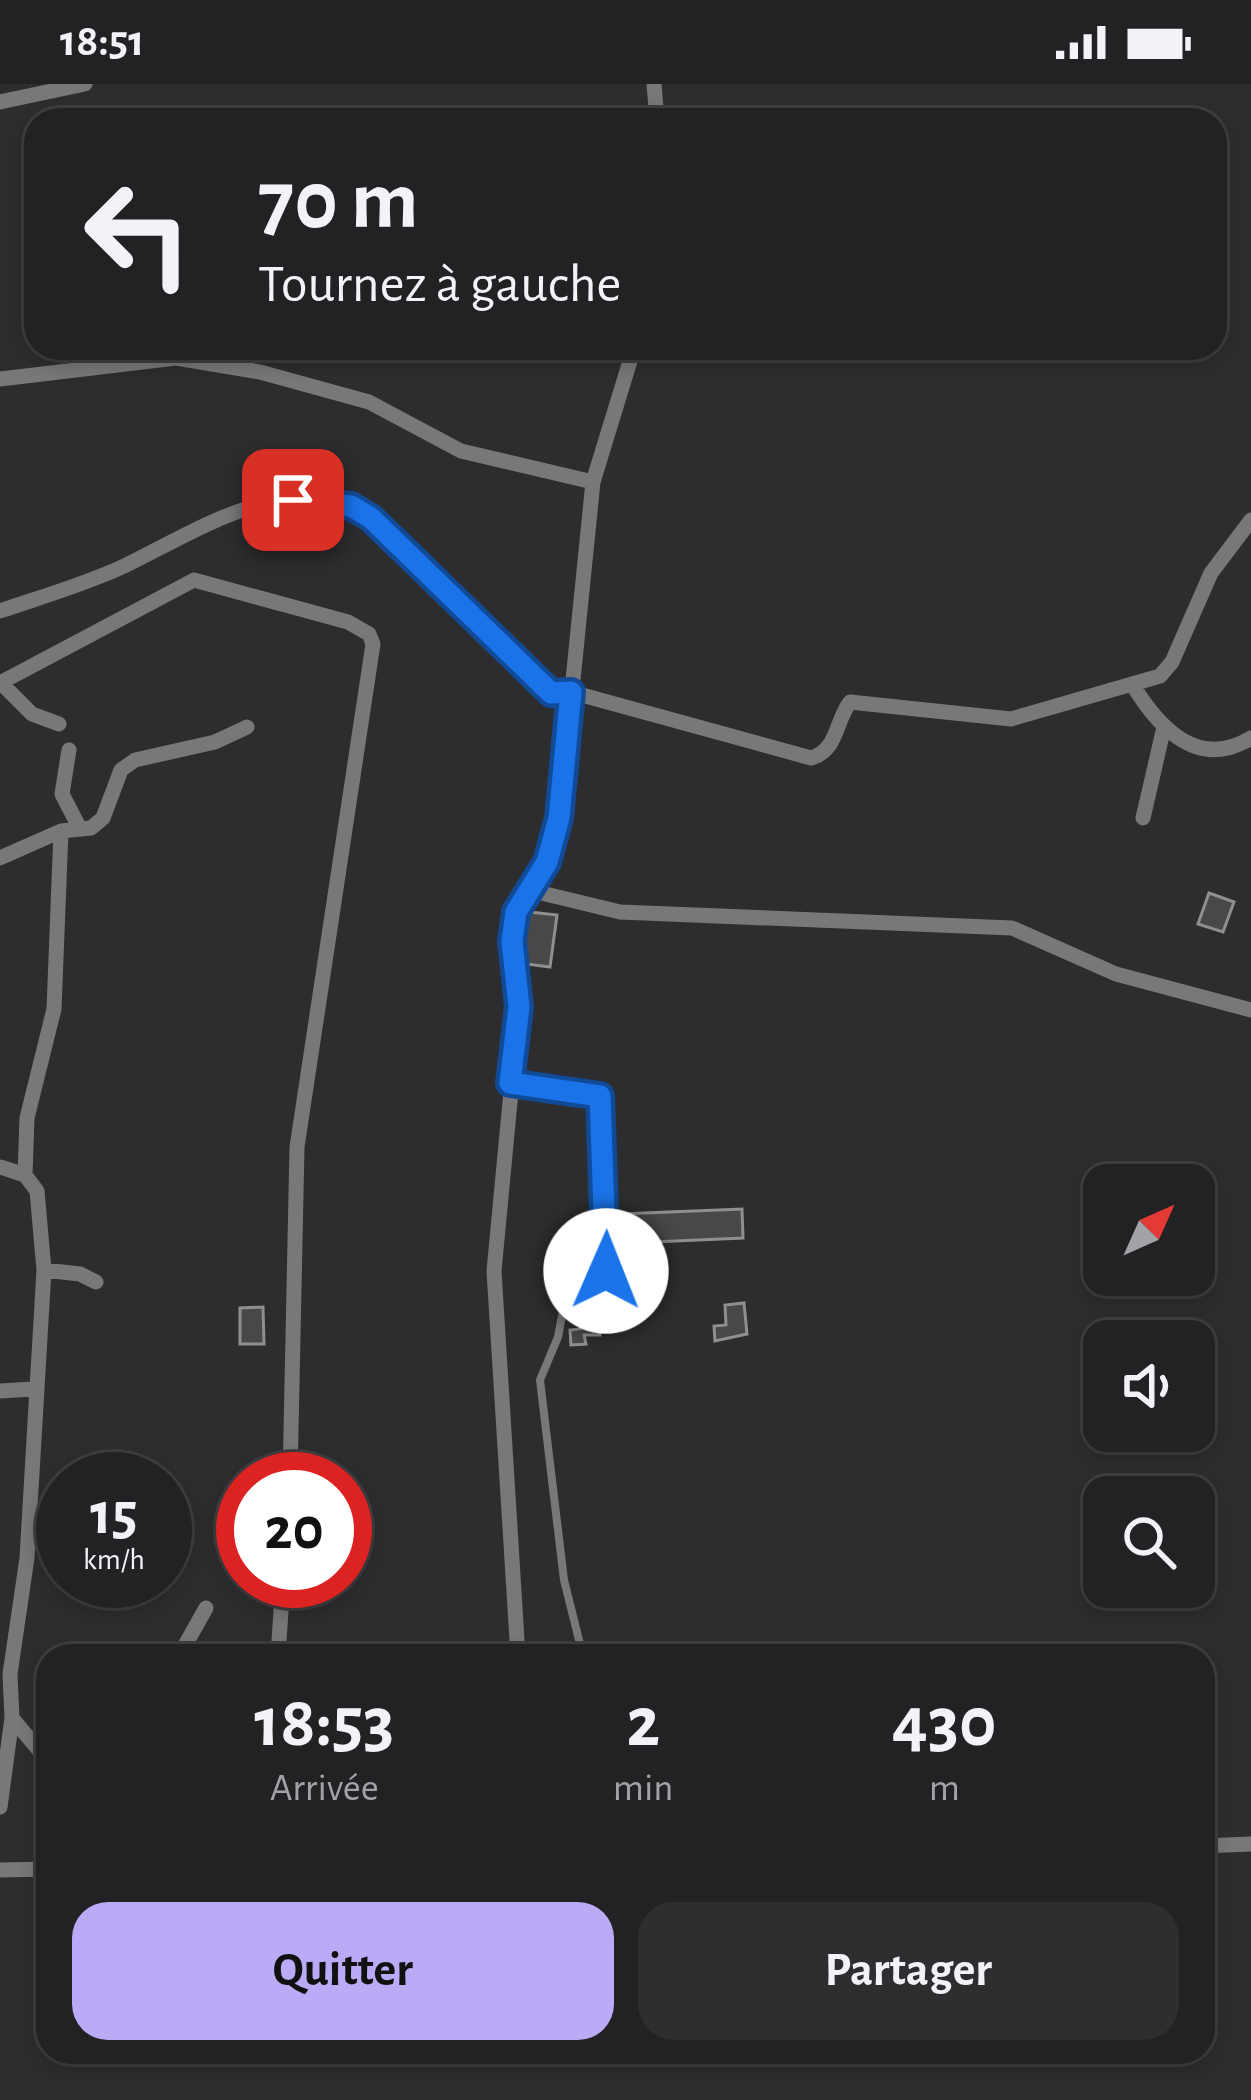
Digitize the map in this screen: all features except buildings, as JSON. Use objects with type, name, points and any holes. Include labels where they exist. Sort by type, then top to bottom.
[{"type":"street","points":[[0,102],[85,84]]},
{"type":"street","points":[[0,379],[159,360]]},
{"type":"street","points":[[188,360],[352,395],[461,451],[593,482]]},
{"type":"street","points":[[517,1644],[494,1271],[519,1007],[512,941],[516,912],[547,862],[559,818],[593,482],[630,360]]},
{"type":"street","points":[[0,611],[121,568],[202,523],[242,508],[293,500],[325,501],[351,506],[371,518],[551,693],[571,692],[811,758],[824,754],[845,706],[858,700],[1011,719],[1160,676],[1172,662],[1211,573],[1251,520]]},
{"type":"street","points":[[58,724],[32,714],[0,682],[73,648],[180,583],[194,580],[348,622],[361,627],[373,644],[296,1147],[290,1452]]},
{"type":"street","points":[[1134,687],[1164,728],[1200,750],[1222,751],[1251,738]]},
{"type":"street","points":[[0,858],[61,831],[91,828],[103,818],[121,770],[134,760],[214,742],[247,727]]},
{"type":"street","points":[[1143,818],[1164,728]]},
{"type":"street","points":[[69,750],[62,794],[80,827]]},
{"type":"street","points":[[0,1807],[12,1718],[5,1668],[27,1558],[33,1389],[44,1270],[37,1191],[26,1174],[31,1088],[54,1009],[61,831]]},
{"type":"street","points":[[530,890],[620,911],[1012,928],[1115,974],[1251,1010]]},
{"type":"street","points":[[0,1167],[26,1174]]},
{"type":"street","points":[[44,1270],[80,1274],[96,1282]]},
{"type":"street","points":[[0,1391],[33,1389]]},
{"type":"street","points":[[186,1644],[206,1608]]},
{"type":"street","points":[[279,1644],[281,1608]]},
{"type":"street","points":[[12,1718],[36,1747]]},
{"type":"street","points":[[1215,1846],[1251,1844]]},
{"type":"street","points":[[0,1870],[36,1869]]},
{"type":"lane","points":[[510,1083],[595,1092],[602,1101],[606,1271],[565,1300],[558,1337],[540,1380],[564,1580],[580,1644]]},
{"type":"route","points":[[293,500],[351,506],[371,518],[551,693],[571,692],[559,818],[547,862],[516,912],[510,960],[519,1007],[510,1083],[600,1096],[609,1246],[606,1271]]}]
